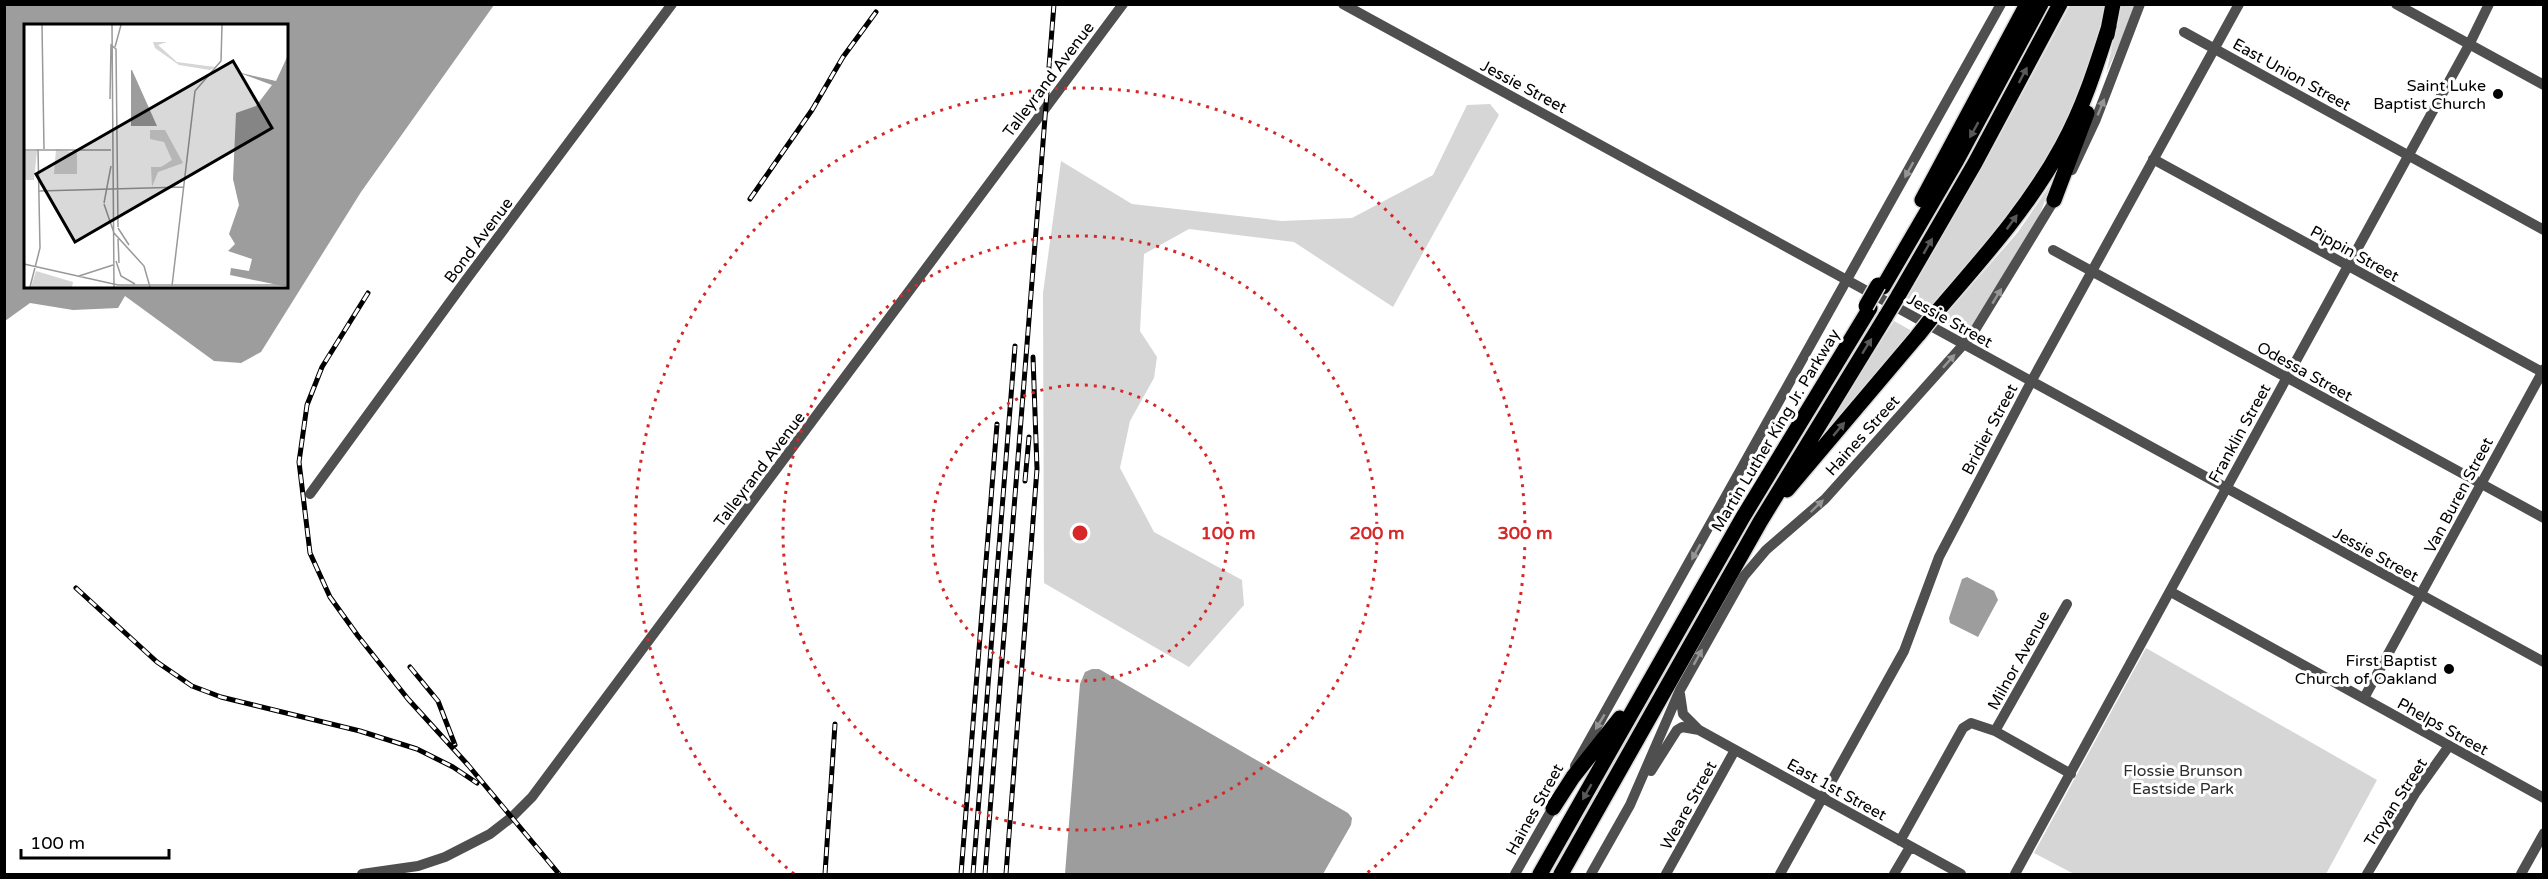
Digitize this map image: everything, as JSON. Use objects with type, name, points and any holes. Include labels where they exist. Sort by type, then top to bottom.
[{"type":"highway","points":[[1880,286],[2027,4]]},
{"type":"highway","name":"Martin Luther King Jr. Parkway","points":[[1540,874],[1743,517],[1957,160],[2041,4]]},
{"type":"highway","name":"Martin Luther King Jr. Parkway","points":[[1561,874],[1760,522],[1898,296],[1975,163],[2060,4]]},
{"type":"highway","points":[[2054,200],[2084,123],[2113,4]]},
{"type":"highway","points":[[1760,522],[2003,233],[2037,187],[2061,148],[2091,82],[2109,26]]},
{"type":"highway","points":[[1553,808],[1579,770],[1658,668]]},
{"type":"highway","points":[[1567,874],[1586,831]]},
{"type":"street","name":"Bond Avenue","points":[[310,494],[672,4]]},
{"type":"street","name":"Talleyrand Avenue","points":[[362,874],[418,866],[445,857],[490,834],[532,797],[1123,4]]},
{"type":"street","name":"Jessie Street","points":[[1343,4],[2544,662]]},
{"type":"street","name":"Haines Street","points":[[1591,874],[1630,805],[1680,690],[1752,565],[1825,499],[1964,344],[1984,317],[2054,200],[2089,135],[2140,4]]},
{"type":"street","name":"Bridier Street","points":[[1780,874],[1904,651],[1939,557],[2031,382],[2238,4]]},
{"type":"street","points":[[2396,4],[2544,85]]},
{"type":"street","name":"Franklin Street","points":[[2015,874],[2171,592],[2469,45],[2489,4]]},
{"type":"street","name":"Haines Street","points":[[1515,874],[1998,6]]},
{"type":"street","name":"East Union Street","points":[[2184,32],[2544,230]]},
{"type":"street","name":"Pippin Street","points":[[2153,159],[2543,371]]},
{"type":"street","name":"Odessa Street","points":[[2053,250],[2544,518]]},
{"type":"street","name":"Van Buren Street","points":[[2364,698],[2543,371]]},
{"type":"street","name":"Phelps Street","points":[[2171,592],[2544,798]]},
{"type":"street","name":"Milnor Avenue","points":[[1995,731],[2067,604]]},
{"type":"street","name":"East 1st Street","points":[[1680,690],[1683,714],[1699,730],[1961,874]]},
{"type":"street","points":[[1900,841],[1963,728],[1975,723],[1995,731],[2070,774]]},
{"type":"street","points":[[1630,805],[1672,735],[1682,728],[1699,730]]},
{"type":"street","name":"Troyan Street","points":[[2367,874],[2416,792],[2449,746]]},
{"type":"street","name":"Weare Street","points":[[1666,874],[1735,750]]},
{"type":"street","points":[[2521,874],[2544,833]]},
{"type":"street","points":[[1894,874],[1910,847]]},
{"type":"green space","points":[[2070,5],[2107,5],[2080,98],[2034,185],[1929,312],[1906,300],[1992,150]]},
{"type":"green space","points":[[2121,5],[2137,5],[2106,74]]},
{"type":"green space","points":[[1490,104],[1499,115],[1393,307],[1294,242],[1189,229],[1144,254],[1140,331],[1157,357],[1154,378],[1130,421],[1120,468],[1154,532],[1242,580],[1244,605],[1189,667],[1044,583],[1043,293],[1061,161],[1132,204],[1282,221],[1352,218],[1433,175],[1467,105]]},
{"type":"green space","points":[[2052,182],[2038,219],[1971,331],[1961,334],[1956,331],[1957,328],[1942,319],[2018,232]]},
{"type":"green space","points":[[1894,321],[1912,331],[1840,419],[1813,447]]},
{"type":"green space","name":"Flossie Brunson Eastside Park","points":[[2146,648],[2377,780],[2326,874],[2074,874],[2034,853]]},
{"type":"shaded area","points":[[5,4],[494,4],[361,192],[261,352],[241,363],[214,361],[125,296],[118,308],[73,310],[30,303],[5,321]]},
{"type":"shaded area","points":[[1967,577],[1994,591],[1998,600],[1978,637],[1950,623],[1949,618],[1962,579]]},
{"type":"shaded area","points":[[1099,669],[1348,813],[1352,818],[1351,825],[1323,874],[1065,874],[1080,684],[1085,672]]},
{"type":"railway","points":[[985,874],[1054,4]]},
{"type":"railway","points":[[750,199],[812,110],[843,57],[876,12]]},
{"type":"railway","points":[[368,293],[322,367],[307,405],[299,462],[310,553],[330,597],[358,636],[408,699],[468,765],[559,874]]},
{"type":"railway","points":[[973,874],[1015,346]]},
{"type":"railway","points":[[1006,874],[1037,469],[1033,357]]},
{"type":"railway","points":[[961,874],[997,424]]},
{"type":"railway","points":[[1025,481],[1029,437]]},
{"type":"railway","points":[[76,588],[157,662],[192,686],[221,697],[360,731],[417,749],[453,767],[477,783]]},
{"type":"railway","points":[[410,667],[438,701],[455,745]]},
{"type":"railway","points":[[825,874],[835,724]]},
{"type":"place","name":"Saint Luke Baptist Church","points":[[2498,94]]},
{"type":"place","name":"First Baptist Church of Oakland","points":[[2449,669]]}]
